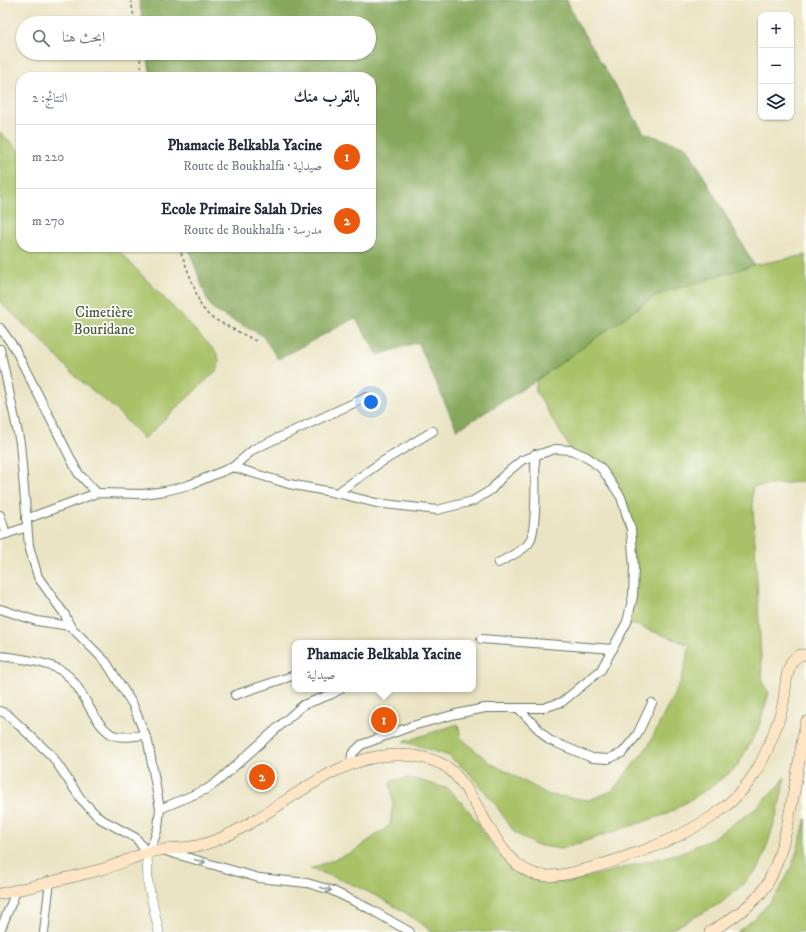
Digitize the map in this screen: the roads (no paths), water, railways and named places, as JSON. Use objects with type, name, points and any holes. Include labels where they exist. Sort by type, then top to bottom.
[{"type":"main road","points":[[0,894],[103,869],[147,853],[162,850],[189,848],[206,844],[222,837],[323,778],[351,765],[375,758],[403,755],[426,759],[447,767],[472,798],[487,825],[516,863],[530,872],[546,876],[564,874],[619,860],[656,846],[707,820],[721,812],[734,800],[756,772],[765,755],[779,719],[790,667],[795,658],[801,654],[806,655]]},
{"type":"main road","points":[[710,932],[751,903],[762,892],[769,879],[777,859],[788,814],[806,722]]},
{"type":"street","points":[[0,328],[14,347],[78,473],[97,493]]},
{"type":"street","points":[[0,349],[20,443],[29,546],[38,576],[65,615],[70,626],[106,662],[133,705],[148,742],[160,809],[158,828],[147,853],[148,883],[159,932]]},
{"type":"street","points":[[0,515],[3,535],[97,493],[143,494],[166,491],[189,485],[233,467],[254,449],[367,396]]},
{"type":"street","points":[[337,493],[380,463],[433,431]]},
{"type":"street","points":[[233,467],[289,484],[337,493],[376,503],[437,510],[473,501],[491,490],[503,476],[522,460],[535,454],[554,449],[571,450],[587,457],[601,468],[621,497],[631,529],[634,568],[633,596],[627,622],[601,670],[562,702],[543,708],[485,708],[412,726],[361,745],[352,754],[351,765]]},
{"type":"street","points":[[498,563],[528,544],[532,538],[534,523],[535,454]]},
{"type":"street","points":[[0,609],[36,621],[70,626]]},
{"type":"street","points":[[481,639],[613,649]]},
{"type":"street","points":[[0,656],[52,666],[65,673],[101,723],[112,734],[128,736],[145,735]]},
{"type":"street","points":[[235,695],[292,675]]},
{"type":"street","points":[[160,809],[207,789],[217,782],[303,705],[336,692]]},
{"type":"street","points":[[519,709],[549,740],[592,758],[608,759],[622,753],[637,735],[652,703]]},
{"type":"street","points":[[0,711],[7,714],[52,756],[81,799],[99,818],[136,838],[147,853]]},
{"type":"street","points":[[162,850],[259,878],[307,883],[331,890],[370,909],[410,932]]},
{"type":"street","points":[[44,932],[50,881]]},
{"type":"street","points":[[0,931],[17,890]]},
{"type":"place","name":"Phamacie Belkabla Yacine","points":[[384,720]]},
{"type":"place","name":"Ecole Primaire Salah Dries","points":[[262,777]]},
{"type":"park label","name":"Cimetière Bouridane","points":[[104,320]]}]
